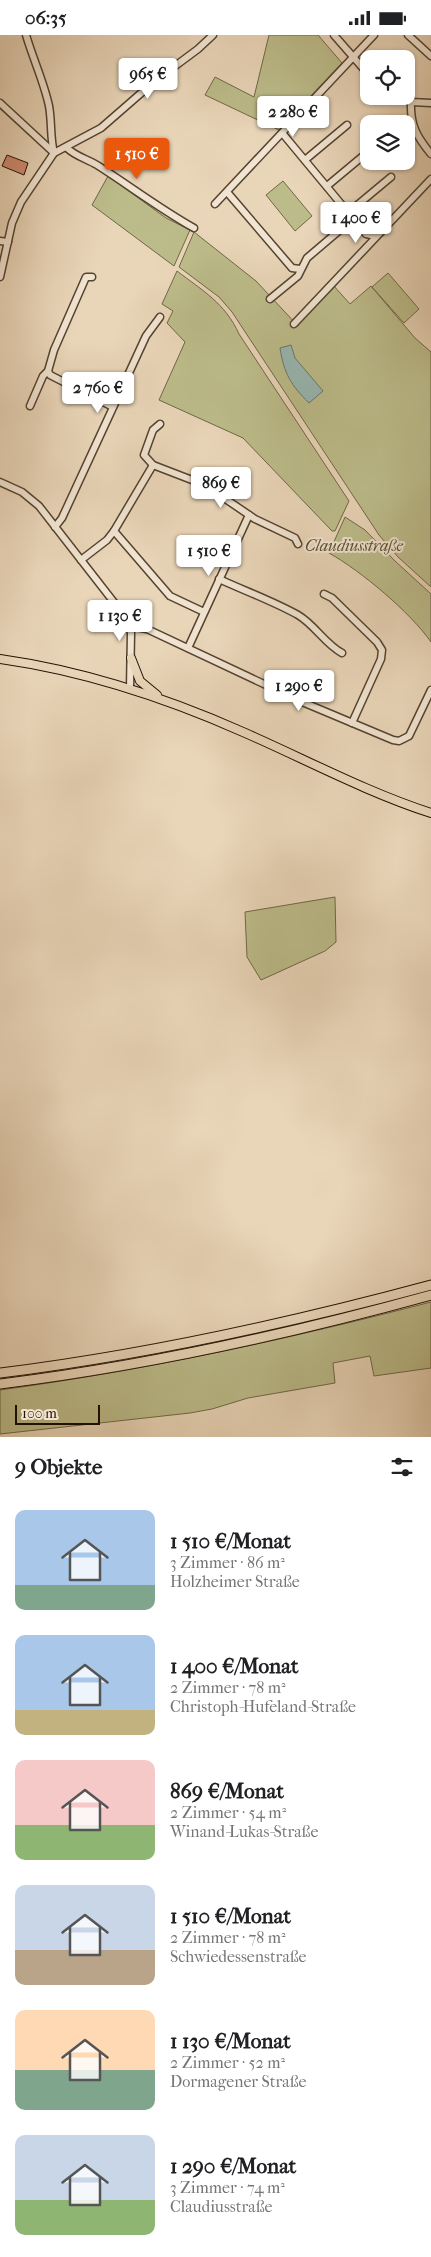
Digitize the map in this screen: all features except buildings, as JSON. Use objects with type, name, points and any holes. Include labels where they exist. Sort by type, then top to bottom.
[{"type":"highway","points":[[0,1373],[109,1357],[256,1328],[431,1285]]},
{"type":"highway","points":[[0,1383],[163,1357],[270,1335],[431,1295]]},
{"type":"main road","points":[[130,658],[140,681],[160,698]]},
{"type":"main road","points":[[0,659],[68,671],[160,698],[244,732],[358,785],[431,813]]},
{"type":"street","points":[[26,35],[50,109],[51,141],[54,153]]},
{"type":"street","points":[[0,277],[12,223],[21,203],[54,153],[67,148],[102,128],[154,81],[198,49],[213,35]]},
{"type":"street","points":[[334,35],[360,65]]},
{"type":"street","points":[[216,204],[374,35]]},
{"type":"street","points":[[408,35],[431,56]]},
{"type":"street","points":[[415,102],[431,103]]},
{"type":"street","points":[[0,103],[54,153]]},
{"type":"street","points":[[412,105],[412,126],[416,136],[431,154]]},
{"type":"street","points":[[305,160],[347,125]]},
{"type":"street","points":[[282,133],[366,233],[376,236]]},
{"type":"street","points":[[67,148],[72,153],[96,165],[164,211],[194,228]]},
{"type":"street","points":[[327,186],[360,158]]},
{"type":"street","points":[[270,299],[298,276],[307,258],[391,177]]},
{"type":"street","points":[[294,324],[431,179]]},
{"type":"street","points":[[227,192],[292,268],[300,269]]},
{"type":"street","points":[[0,241],[8,242]]},
{"type":"street","points":[[30,407],[43,376],[48,371],[54,350],[86,277],[92,277]]},
{"type":"street","points":[[55,527],[62,518],[146,336],[160,317]]},
{"type":"street","points":[[48,371],[50,375],[113,407]]},
{"type":"street","points":[[160,424],[153,430],[144,455],[153,465],[205,485],[249,515],[295,538],[298,544]]},
{"type":"street","points":[[81,560],[107,540],[114,531],[153,465]]},
{"type":"street","points":[[0,482],[22,492],[31,499],[123,613],[130,626],[130,688]]},
{"type":"street","points":[[188,647],[249,515]]},
{"type":"street","points":[[114,531],[170,596],[204,612]]},
{"type":"street","points":[[219,579],[298,615],[311,625],[334,649],[342,653]]},
{"type":"street","points":[[324,594],[332,598],[377,642],[382,650],[381,659],[352,723]]},
{"type":"street","points":[[130,626],[140,627],[188,647],[393,740],[404,740],[409,736],[431,690]]},
{"type":"green space","points":[[269,35],[318,35],[342,63],[279,130],[205,95],[215,77],[254,97]]},
{"type":"green space","points":[[108,176],[166,218],[190,230],[174,266],[92,205]]},
{"type":"green space","points":[[283,181],[312,216],[295,231],[266,195]]},
{"type":"green space","points":[[194,232],[256,281],[298,326],[298,322],[333,285],[350,304],[371,286],[415,338],[431,352],[431,587],[398,557],[379,535],[232,312],[219,297],[179,267]]},
{"type":"green space","points":[[177,271],[213,298],[227,314],[349,501],[335,531],[332,531],[243,438],[159,400],[185,342],[167,323],[173,311],[162,304]]},
{"type":"green space","points":[[388,273],[419,309],[404,323],[372,287]]},
{"type":"green space","name":"Claudiusstraße","points":[[345,517],[365,530],[431,594],[431,642],[398,605],[355,570],[329,553]]},
{"type":"green space","points":[[335,897],[336,942],[325,951],[261,980],[247,957],[245,912]]},
{"type":"green space","points":[[431,1302],[431,1368],[374,1376],[370,1356],[333,1363],[335,1383],[248,1398],[212,1409],[0,1434],[0,1390],[109,1373],[271,1341]]},
{"type":"water","points":[[291,345],[295,358],[323,391],[309,403],[293,385],[286,372],[280,348]]}]
